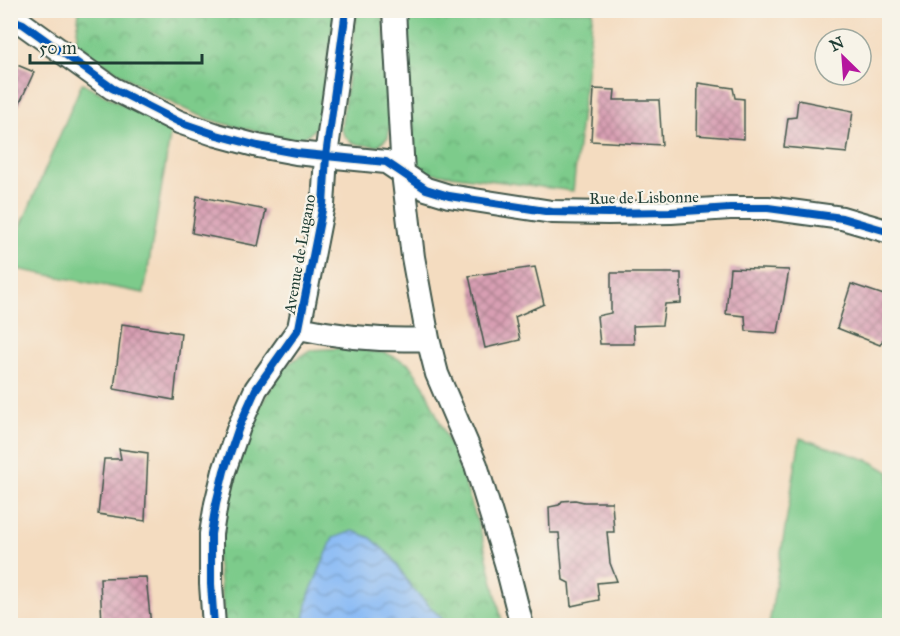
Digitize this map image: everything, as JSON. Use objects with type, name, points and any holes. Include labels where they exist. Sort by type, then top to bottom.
[{"type":"street","name":"Avenue de Lugano","points":[[214,626],[211,534],[224,471],[239,427],[256,389],[299,328],[323,204],[326,156],[346,10]]},
{"type":"street","points":[[393,10],[403,173],[413,257],[428,339],[437,374],[476,465],[506,562],[522,626]]},
{"type":"street","name":"Rue de Lisbonne","points":[[10,19],[23,24],[112,88],[179,122],[258,146],[296,153],[386,162],[426,189],[449,196],[552,212],[619,213],[768,208],[842,218],[890,232]]},
{"type":"street","name":"Avenue de Lugano","points":[[299,328],[321,333],[401,340],[428,339]]},
{"type":"green space","points":[[79,11],[335,11],[319,121],[307,136],[291,139],[224,124],[189,111],[140,86],[78,45],[76,42]]},
{"type":"green space","points":[[357,11],[383,11],[390,128],[388,137],[378,146],[355,143],[343,134],[341,128]]},
{"type":"green space","points":[[405,11],[593,11],[573,191],[425,172],[416,161],[414,154]]},
{"type":"green space","points":[[82,83],[171,130],[144,293],[11,268],[11,250]]},
{"type":"green space","points":[[346,348],[386,353],[409,364],[424,386],[458,463],[482,536],[503,625],[225,625],[216,551],[243,444],[260,406],[285,366],[310,350]]},
{"type":"green space","points":[[800,438],[868,460],[889,472],[889,625],[769,625]]},
{"type":"water","points":[[353,531],[371,538],[393,558],[412,588],[448,625],[303,625],[309,595],[333,538]]},
{"type":"building","points":[[10,62],[34,72],[10,124]]},
{"type":"building","points":[[698,83],[733,88],[735,98],[744,99],[744,139],[697,135]]},
{"type":"building","points":[[594,89],[615,90],[614,100],[659,100],[662,145],[591,141]]},
{"type":"building","points":[[798,100],[853,111],[847,153],[784,147],[788,118],[796,117]]},
{"type":"building","points":[[197,196],[266,210],[258,246],[192,233]]},
{"type":"building","points":[[535,267],[544,304],[515,317],[520,340],[485,348],[469,276]]},
{"type":"building","points":[[730,268],[789,270],[778,333],[746,331],[745,316],[726,314]]},
{"type":"building","points":[[611,273],[681,273],[681,303],[665,304],[662,325],[633,326],[634,344],[600,344],[597,316],[611,313]]},
{"type":"building","points":[[851,284],[890,297],[890,327],[880,345],[837,328]]},
{"type":"building","points":[[122,324],[181,333],[174,400],[114,389]]},
{"type":"building","points":[[119,449],[148,453],[145,521],[98,514],[104,459],[121,459]]},
{"type":"building","points":[[562,501],[612,502],[614,532],[607,532],[610,563],[617,581],[597,583],[599,600],[571,606],[569,583],[563,580],[559,533],[550,533],[549,507],[559,505]]},
{"type":"building","points":[[146,577],[151,626],[102,626],[100,578]]},
{"type":"cycle path","points":[[214,626],[211,534],[216,504],[239,427],[256,389],[299,328],[323,205],[326,156],[346,10]]},
{"type":"cycle path","points":[[10,19],[23,24],[112,88],[179,122],[258,146],[296,153],[386,162],[426,189],[449,196],[552,212],[671,212],[768,208],[842,218],[890,232]]}]
